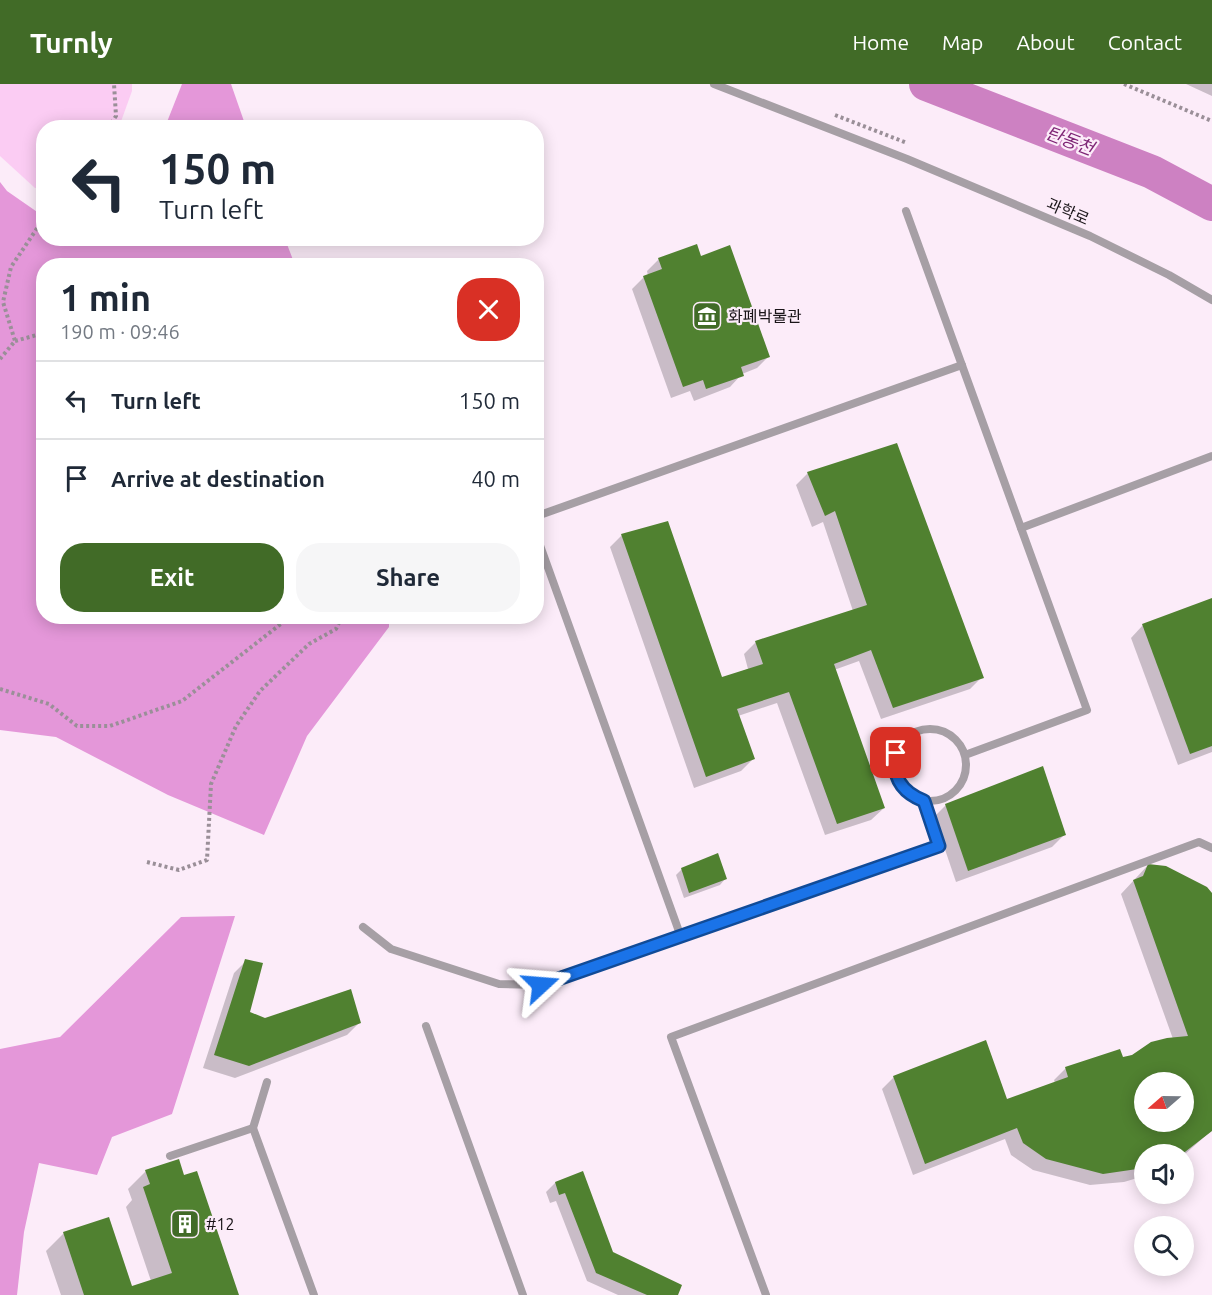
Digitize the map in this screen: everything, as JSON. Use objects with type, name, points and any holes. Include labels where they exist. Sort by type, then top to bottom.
[{"type":"lane","name":"과학로","points":[[714,84],[908,159],[1090,236],[1169,275],[1212,300]]},
{"type":"lane","points":[[906,211],[1087,710],[965,755]]},
{"type":"lane","points":[[544,514],[962,365]]},
{"type":"lane","points":[[1021,528],[1212,456]]},
{"type":"lane","points":[[544,556],[681,937]]},
{"type":"lane","points":[[935,729],[947,732],[957,740],[967,762],[966,774],[962,784],[946,798],[924,801],[907,793],[896,778],[894,766],[896,753],[902,742],[916,731],[935,729]]},
{"type":"lane","points":[[363,927],[392,950],[499,984],[541,985],[939,846],[924,801]]},
{"type":"lane","points":[[766,1295],[671,1037],[1199,842],[1212,848]]},
{"type":"lane","points":[[426,1026],[523,1295]]},
{"type":"lane","points":[[267,1082],[253,1128],[314,1295]]},
{"type":"lane","points":[[170,1156],[253,1128]]},
{"type":"path","points":[[113,120],[116,116],[114,84]]},
{"type":"path","points":[[1124,84],[1212,121]]},
{"type":"path","points":[[15,341],[3,302],[12,267],[36,230]]},
{"type":"path","points":[[0,359],[15,341],[36,335]]},
{"type":"path","points":[[0,689],[49,704],[77,726],[110,726],[182,701],[281,624]]},
{"type":"path","points":[[147,862],[180,870],[207,860],[211,784],[236,726],[260,691],[309,644],[336,629],[338,624]]},
{"type":"shaded area","points":[[0,84],[132,84],[132,91],[122,120],[36,120],[36,188],[0,156]]},
{"type":"shaded area","points":[[182,84],[231,84],[244,120],[168,120]]},
{"type":"shaded area","points":[[0,182],[7,191],[36,211],[36,246],[288,246],[292,258],[36,258],[36,624],[389,624],[389,627],[307,736],[264,835],[168,795],[56,737],[0,730]]},
{"type":"shaded area","points":[[235,916],[172,1114],[112,1137],[97,1175],[39,1163],[24,1232],[17,1295],[0,1295],[0,1049],[60,1037],[181,917]]},
{"type":"building","name":"화폐박물관","points":[[697,244],[701,256],[730,245],[770,357],[741,367],[744,376],[706,389],[703,380],[683,387],[643,276],[662,269],[658,258]]},
{"type":"building","points":[[897,443],[984,678],[893,708],[871,650],[834,664],[885,808],[837,824],[789,692],[737,709],[755,759],[706,777],[621,534],[668,521],[722,677],[763,664],[755,641],[867,605],[835,511],[825,516],[807,472]]},
{"type":"building","points":[[1212,598],[1212,746],[1190,754],[1142,624]]},
{"type":"building","points":[[1043,766],[1066,835],[968,871],[945,804]]},
{"type":"building","points":[[718,853],[727,879],[689,893],[681,868]]},
{"type":"building","points":[[1148,864],[1166,866],[1207,887],[1212,893],[1212,1131],[1194,1145],[1134,1144],[1134,1169],[1103,1174],[1046,1159],[1023,1143],[1017,1128],[925,1164],[893,1076],[986,1040],[1007,1099],[1068,1077],[1065,1067],[1120,1049],[1123,1057],[1132,1055],[1151,1042],[1188,1036],[1133,880],[1143,876]]},
{"type":"building","points":[[245,959],[263,963],[250,1012],[265,1018],[351,989],[361,1023],[249,1066],[214,1055]]},
{"type":"building","name":"#12","points":[[179,1159],[184,1175],[197,1171],[239,1295],[84,1295],[63,1232],[109,1217],[132,1286],[172,1273],[143,1187],[150,1184],[145,1170]]},
{"type":"building","points":[[583,1171],[613,1252],[682,1285],[678,1295],[647,1295],[596,1273],[565,1193],[559,1195],[555,1182]]},
{"type":"waterway","name":"탄동천","points":[[926,84],[1152,172],[1212,204]]},
{"type":"place","name":"화폐박물관","points":[[707,316]]},
{"type":"place","name":"#12","points":[[185,1224]]},
{"type":"route","points":[[541,985],[939,846],[924,801],[903,789],[896,778],[894,766],[896,753]]}]
